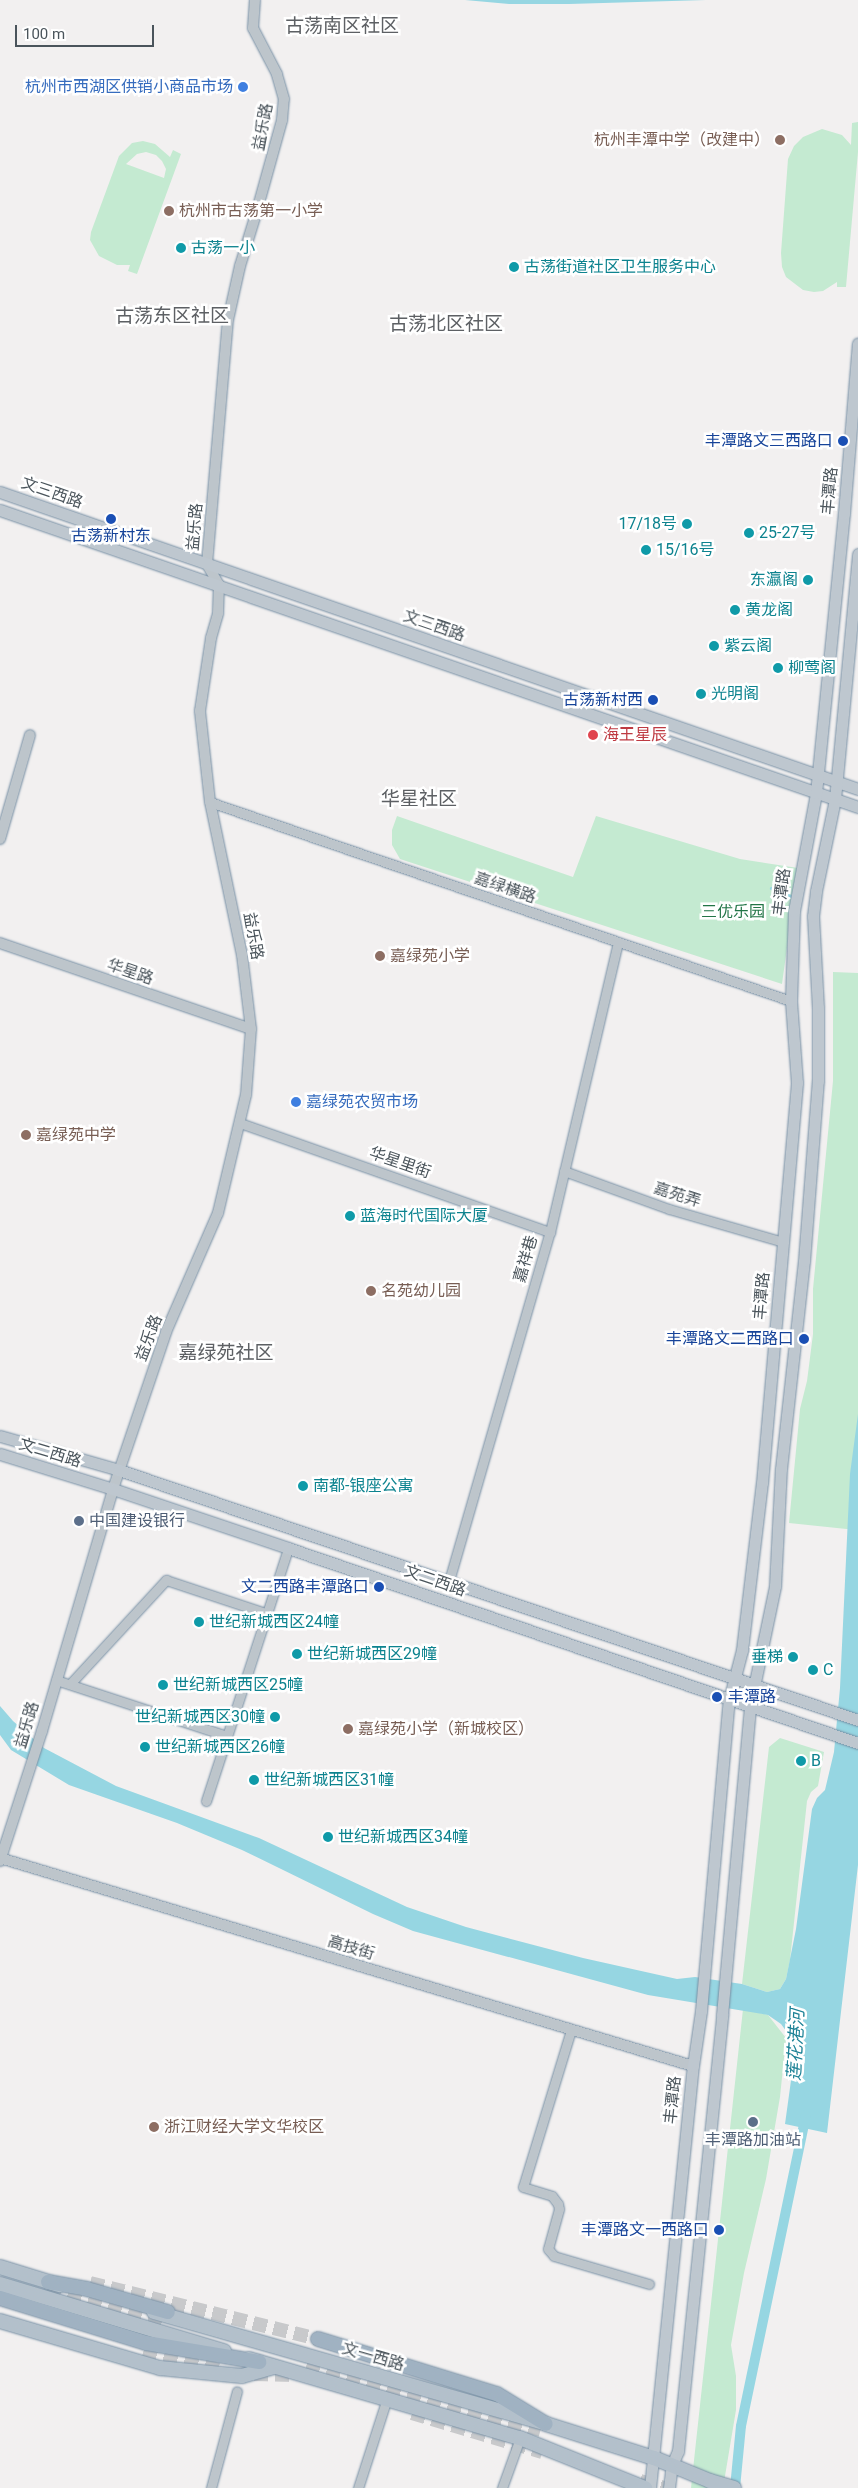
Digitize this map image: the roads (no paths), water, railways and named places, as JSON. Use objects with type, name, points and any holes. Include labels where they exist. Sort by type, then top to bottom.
[{"type":"highway","points":[[48,2282],[86,2289],[168,2312]]},
{"type":"highway","points":[[0,2298],[146,2343],[259,2362]]},
{"type":"highway","points":[[0,2306],[144,2349]]},
{"type":"highway","points":[[318,2339],[498,2394],[546,2424]]},
{"type":"main road","name":"丰潭路","points":[[650,2488],[693,2066],[701,2011],[729,1700],[742,1650],[752,1574],[797,1083],[791,1001],[794,911],[816,793],[844,513],[858,344]]},
{"type":"main road","name":"文三西路","points":[[0,492],[858,789]]},
{"type":"main road","name":"文三西路","points":[[0,510],[858,806]]},
{"type":"main road","name":"丰潭路","points":[[669,2488],[672,2465],[678,2451],[722,2015],[750,1706],[775,1586],[781,1469],[804,1261],[818,1080],[818,1008],[813,916],[816,891],[835,799],[858,554]]},
{"type":"main road","name":"文二西路","points":[[0,1436],[120,1470],[858,1720]]},
{"type":"main road","name":"文二西路","points":[[0,1454],[113,1489],[858,1743]]},
{"type":"main road","name":"文一西路","points":[[0,2267],[546,2424],[654,2458],[710,2481],[734,2488]]},
{"type":"main road","points":[[0,2284],[520,2438],[645,2488]]},
{"type":"main road","points":[[0,2321],[160,2368],[242,2376],[277,2366]]},
{"type":"street","name":"益乐路","points":[[0,1859],[42,1731],[113,1489],[166,1332],[218,1213],[246,1095],[251,1029],[242,955],[210,802],[200,711],[211,638],[218,613],[219,585],[207,564],[228,320],[240,266],[282,120],[284,99],[278,74],[253,28],[256,0]]},
{"type":"street","points":[[0,838],[30,735]]},
{"type":"street","name":"嘉绿横路","points":[[210,802],[791,1001]]},
{"type":"street","name":"嘉祥巷","points":[[449,1581],[550,1232],[618,942]]},
{"type":"street","name":"华星路","points":[[0,943],[251,1029]]},
{"type":"street","name":"华星里街","points":[[240,1123],[550,1232]]},
{"type":"street","name":"嘉苑弄","points":[[564,1171],[669,1208],[783,1242]]},
{"type":"street","points":[[206,1801],[288,1548]]},
{"type":"street","points":[[70,1684],[166,1580],[268,1614]]},
{"type":"street","points":[[56,1680],[227,1736]]},
{"type":"street","name":"高技街","points":[[0,1859],[693,2066]]},
{"type":"street","points":[[571,2030],[523,2187],[552,2196],[558,2204],[559,2210],[548,2249],[554,2256],[649,2284]]},
{"type":"street","points":[[211,2488],[237,2390]]},
{"type":"street","points":[[358,2488],[387,2398]]},
{"type":"street","points":[[502,2488],[520,2438]]},
{"type":"water","points":[[465,0],[706,0],[509,4]]},
{"type":"water","points":[[858,1414],[858,1865],[827,2133],[785,2124],[793,2066],[792,2039],[781,2024],[768,2015],[648,1995],[413,1931],[373,1914],[242,1850],[177,1823],[69,1785],[11,1750],[0,1735],[0,1706],[13,1721],[44,1748],[116,1786],[259,1838],[407,1907],[466,1927],[583,1958],[677,1979],[695,1977],[742,1984],[767,1992],[780,1989],[786,1979],[796,1929],[812,1809],[817,1798],[825,1790],[834,1752],[840,1688],[850,1474]]},
{"type":"waterway","points":[[771,888],[793,897]]},
{"type":"waterway","name":"莲花港河","points":[[735,2488],[741,2426],[806,2115]]},
{"type":"tunnel","points":[[90,2283],[318,2339]]},
{"type":"tunnel","points":[[48,2287],[166,2322]]},
{"type":"tunnel","points":[[144,2349],[218,2370]]},
{"type":"tunnel","points":[[307,2363],[541,2430]]},
{"type":"tunnel","points":[[254,2374],[294,2375]]},
{"type":"tunnel","points":[[412,2413],[542,2452]]},
{"type":"tunnel","points":[[640,2481],[664,2488]]},
{"type":"place","name":"杭州市西湖区供销小商品市场","points":[[243,87]]},
{"type":"place","name":"杭州丰潭中学（改建中）","points":[[780,140]]},
{"type":"place","name":"杭州市古荡第一小学","points":[[169,211]]},
{"type":"place","name":"古荡一小","points":[[181,248]]},
{"type":"place","name":"古荡街道社区卫生服务中心","points":[[514,267]]},
{"type":"place","name":"丰潭路文三西路口","points":[[843,441]]},
{"type":"place","name":"古荡新村东","points":[[111,519]]},
{"type":"place","name":"17/18号","points":[[687,524]]},
{"type":"place","name":"25-27号","points":[[749,533]]},
{"type":"place","name":"15/16号","points":[[646,550]]},
{"type":"place","name":"东瀛阁","points":[[808,580]]},
{"type":"place","name":"黄龙阁","points":[[735,610]]},
{"type":"place","name":"紫云阁","points":[[714,646]]},
{"type":"place","name":"柳莺阁","points":[[778,668]]},
{"type":"place","name":"光明阁","points":[[701,694]]},
{"type":"place","name":"古荡新村西","points":[[653,700]]},
{"type":"place","name":"海王星辰","points":[[593,735]]},
{"type":"place","name":"嘉绿苑小学","points":[[380,956]]},
{"type":"place","name":"嘉绿苑农贸市场","points":[[296,1102]]},
{"type":"place","name":"嘉绿苑中学","points":[[26,1135]]},
{"type":"place","name":"蓝海时代国际大厦","points":[[350,1216]]},
{"type":"place","name":"名苑幼儿园","points":[[371,1291]]},
{"type":"place","name":"丰潭路文二西路口","points":[[804,1339]]},
{"type":"place","name":"南都-银座公寓","points":[[303,1486]]},
{"type":"place","name":"中国建设银行","points":[[79,1521]]},
{"type":"place","name":"文二西路丰潭路口","points":[[379,1587]]},
{"type":"place","name":"世纪新城西区24幢","points":[[199,1622]]},
{"type":"place","name":"世纪新城西区29幢","points":[[297,1654]]},
{"type":"place","name":"垂梯","points":[[793,1657]]},
{"type":"place","name":"C","points":[[813,1670]]},
{"type":"place","name":"世纪新城西区25幢","points":[[163,1685]]},
{"type":"place","name":"丰潭路","points":[[717,1697]]},
{"type":"place","name":"世纪新城西区30幢","points":[[275,1717]]},
{"type":"place","name":"嘉绿苑小学（新城校区）","points":[[348,1729]]},
{"type":"place","name":"世纪新城西区26幢","points":[[145,1747]]},
{"type":"place","name":"B","points":[[801,1761]]},
{"type":"place","name":"世纪新城西区31幢","points":[[254,1780]]},
{"type":"place","name":"世纪新城西区34幢","points":[[328,1837]]},
{"type":"place","name":"丰潭路加油站","points":[[753,2122]]},
{"type":"place","name":"浙江财经大学文华校区","points":[[154,2127]]},
{"type":"place","name":"丰潭路文一西路口","points":[[719,2230]]},
{"type":"district","name":"古荡南区社区","points":[[342,26]]},
{"type":"district","name":"古荡东区社区","points":[[172,316]]},
{"type":"district","name":"古荡北区社区","points":[[446,324]]},
{"type":"district","name":"华星社区","points":[[419,799]]},
{"type":"district","name":"嘉绿苑社区","points":[[226,1353]]},
{"type":"park label","name":"三优乐园","points":[[733,912]]}]
